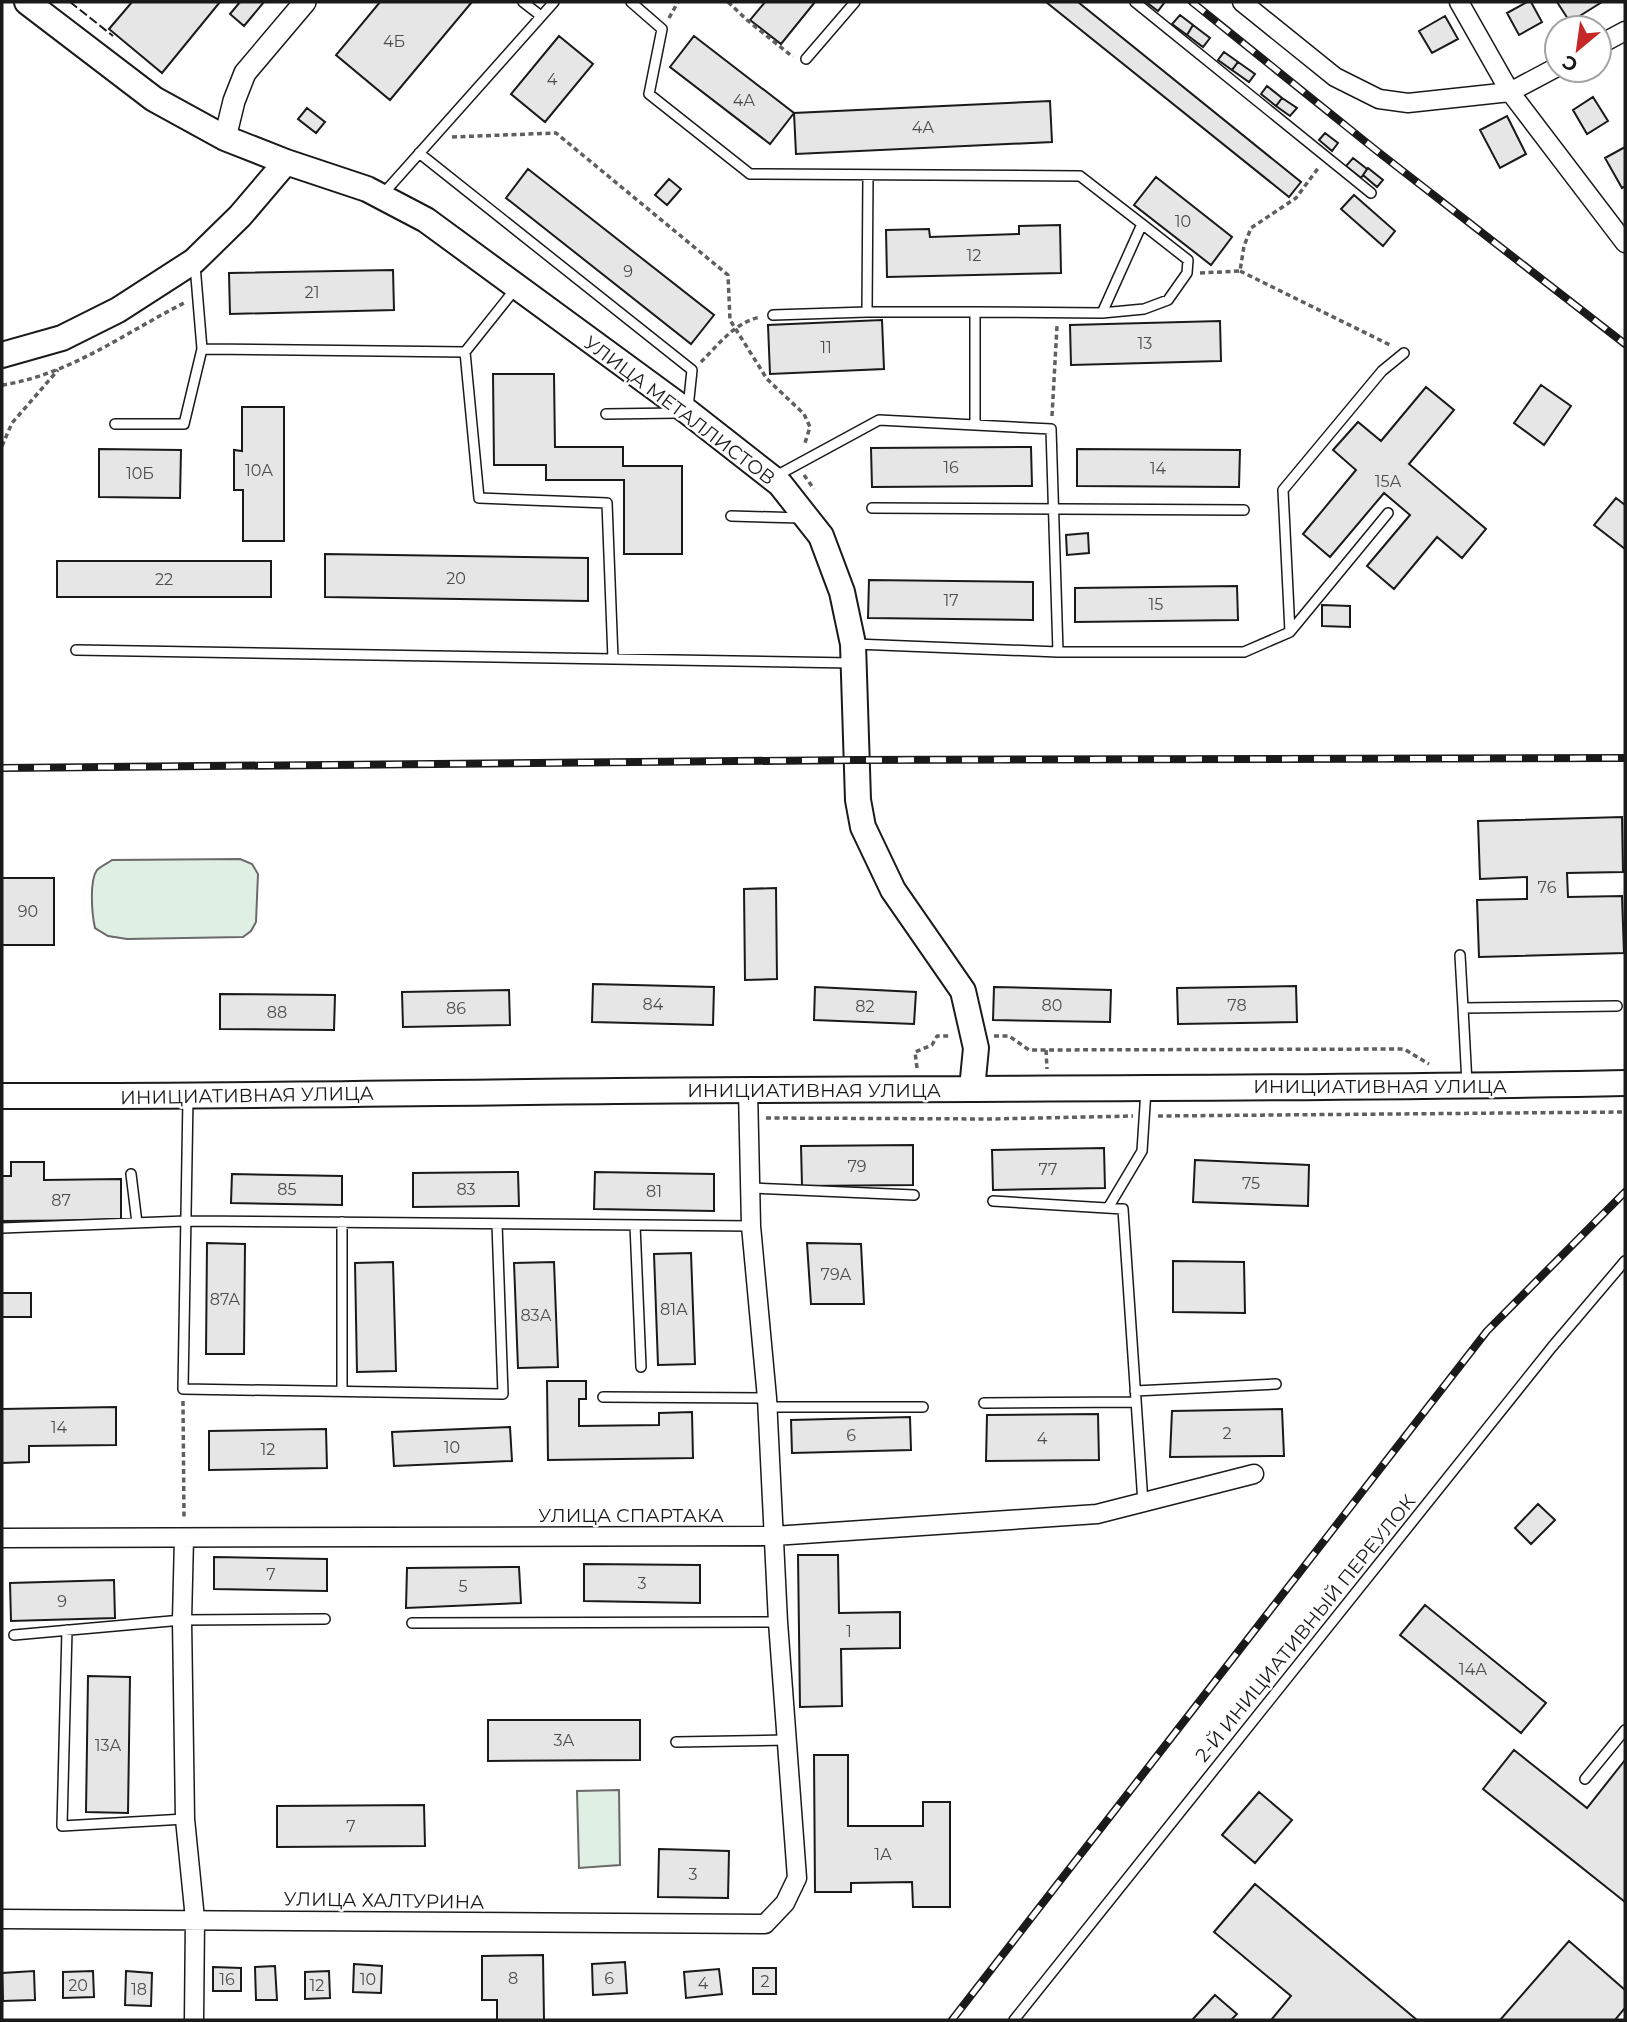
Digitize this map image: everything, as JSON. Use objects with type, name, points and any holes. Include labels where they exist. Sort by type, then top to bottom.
[{"type":"main road","name":"УЛИЦА МЕТАЛЛИСТОВ","points":[[27,2],[155,99],[225,138],[367,189],[426,220],[688,412],[780,484],[821,536],[842,592],[854,653],[858,800],[863,827],[893,890],[963,991],[976,1048],[972,1088]]},
{"type":"main road","points":[[2,355],[62,338],[118,310],[194,261],[240,216],[286,162]]},
{"type":"main road","name":"ИНИЦИАТИВНАЯ УЛИЦА","points":[[2,1096],[1625,1083]]},
{"type":"street","points":[[225,138],[234,101],[245,73],[305,2]]},
{"type":"street","points":[[1242,2],[1335,77],[1379,99],[1408,103],[1510,92],[1543,75]]},
{"type":"street","points":[[1459,2],[1510,92],[1625,243]]},
{"type":"street","points":[[748,1090],[751,1226],[767,1402],[787,1740]]},
{"type":"street","name":"УЛИЦА СПАРТАКА","points":[[2,1538],[774,1536],[1097,1514],[1254,1474]]},
{"type":"street","points":[[184,1538],[182,1620],[185,1819],[195,1919],[194,2020]]},
{"type":"street","name":"УЛИЦА ХАЛТУРИНА","points":[[2,1919],[765,1924],[785,1903],[797,1878],[787,1740]]},
{"type":"lane","points":[[523,2],[541,16]]},
{"type":"lane","points":[[381,196],[554,2]]},
{"type":"lane","points":[[631,2],[662,29],[649,94],[750,174],[1080,176],[1188,260],[1187,273],[1168,300],[1144,310],[1102,313],[867,312],[773,315]]},
{"type":"lane","points":[[806,59],[855,2]]},
{"type":"lane","points":[[1135,2],[1371,193]]},
{"type":"lane","points":[[419,153],[692,370],[688,412],[606,414]]},
{"type":"lane","points":[[867,312],[868,175]]},
{"type":"lane","points":[[1102,313],[1142,223]]},
{"type":"lane","points":[[115,424],[184,424],[202,349],[194,261]]},
{"type":"lane","points":[[516,287],[465,352],[479,498],[607,503],[613,659]]},
{"type":"lane","points":[[975,312],[975,425]]},
{"type":"lane","points":[[202,349],[465,352]]},
{"type":"lane","points":[[1290,632],[1283,490],[1382,371],[1404,353]]},
{"type":"lane","points":[[772,478],[879,420],[1051,429],[1058,652]]},
{"type":"lane","points":[[872,508],[1244,510]]},
{"type":"lane","points":[[75,650],[613,659],[854,653],[1244,652],[1290,632],[1388,513]]},
{"type":"lane","points":[[732,516],[807,519]]},
{"type":"lane","points":[[1460,956],[1467,1086]]},
{"type":"lane","points":[[1463,1008],[1617,1006]]},
{"type":"lane","points":[[1108,1208],[1142,1151],[1146,1088]]},
{"type":"lane","points":[[188,1096],[183,1388],[503,1394],[496,1224]]},
{"type":"lane","points":[[131,1174],[138,1223]]},
{"type":"lane","points":[[750,1188],[914,1195]]},
{"type":"lane","points":[[993,1201],[1123,1209],[1143,1503]]},
{"type":"lane","points":[[2,1228],[186,1221],[751,1226]]},
{"type":"lane","points":[[342,1222],[342,1391]]},
{"type":"lane","points":[[635,1225],[641,1367]]},
{"type":"lane","name":"2-Й ИНИЦИАТИВНЫЙ ПЕРЕУЛОК","points":[[1014,2020],[1552,1347],[1625,1261]]},
{"type":"lane","points":[[1135,1391],[1276,1384]]},
{"type":"lane","points":[[603,1397],[923,1407]]},
{"type":"lane","points":[[984,1403],[1136,1402]]},
{"type":"lane","points":[[14,1635],[182,1620],[325,1619]]},
{"type":"lane","points":[[412,1622],[778,1622]]},
{"type":"lane","points":[[67,1630],[62,1826],[185,1819]]},
{"type":"lane","points":[[1585,1779],[1625,1730]]},
{"type":"lane","points":[[676,1742],[787,1740]]},
{"type":"path","points":[[728,2],[795,59],[806,59]]},
{"type":"path","points":[[433,138],[556,133],[728,275],[730,320],[767,380],[804,414],[810,427],[797,464],[817,495]]},
{"type":"path","points":[[1240,271],[1244,246],[1251,228],[1296,198],[1326,156]]},
{"type":"path","points":[[1187,273],[1240,271],[1353,325],[1404,353]]},
{"type":"path","points":[[2,385],[26,381],[60,369],[197,296]]},
{"type":"path","points":[[1051,429],[1058,313]]},
{"type":"path","points":[[692,370],[735,329],[753,318],[773,315]]},
{"type":"path","points":[[2,446],[12,423],[60,369]]},
{"type":"path","points":[[924,1118],[915,1052],[932,1045],[937,1036],[1009,1036],[1029,1050],[1404,1049],[1429,1063],[1431,1115]]},
{"type":"path","points":[[749,1118],[1625,1112]]},
{"type":"path","points":[[183,1388],[184,1538]]},
{"type":"green space","points":[[240,859],[252,864],[258,874],[256,922],[251,931],[243,937],[127,939],[108,936],[95,928],[92,898],[94,875],[112,860]]},
{"type":"green space","points":[[619,1790],[620,1865],[579,1868],[577,1791]]},
{"type":"building","points":[[132,2],[220,2],[162,73],[109,29]]},
{"type":"building","points":[[240,2],[264,2],[244,26],[230,14]]},
{"type":"building","points":[[380,2],[472,2],[390,100],[336,55]]},
{"type":"building","points":[[765,2],[815,2],[781,44],[750,20]]},
{"type":"building","points":[[1046,2],[1078,2],[1301,182],[1289,197]]},
{"type":"building","points":[[1146,2],[1163,2],[1164,3],[1158,11]]},
{"type":"building","points":[[1531,2],[1542,22],[1519,35],[1507,13]]},
{"type":"building","points":[[1557,2],[1602,2],[1583,14],[1565,14]]},
{"type":"building","points":[[1180,15],[1193,25],[1187,35],[1172,24]]},
{"type":"building","points":[[1445,16],[1458,39],[1432,53],[1419,31]]},
{"type":"building","points":[[1193,25],[1210,38],[1203,47],[1187,35]]},
{"type":"building","points":[[559,36],[593,64],[545,122],[511,94]]},
{"type":"building","points":[[694,36],[794,113],[770,144],[670,67]]},
{"type":"building","points":[[1224,52],[1238,62],[1232,70],[1218,60]]},
{"type":"building","points":[[1238,62],[1255,74],[1249,82],[1232,70]]},
{"type":"building","points":[[1267,86],[1282,98],[1276,106],[1261,94]]},
{"type":"building","points":[[1593,97],[1608,121],[1587,134],[1573,110]]},
{"type":"building","points":[[1282,98],[1297,108],[1290,116],[1276,106]]},
{"type":"building","points":[[1050,101],[1052,142],[796,154],[794,113]]},
{"type":"building","points":[[307,108],[325,122],[316,133],[298,119]]},
{"type":"building","points":[[1507,116],[1526,154],[1500,168],[1480,130]]},
{"type":"building","points":[[1325,133],[1338,143],[1332,151],[1319,140]]},
{"type":"building","points":[[1625,147],[1625,186],[1622,188],[1605,158]]},
{"type":"building","points":[[1353,158],[1367,169],[1361,178],[1346,166]]},
{"type":"building","points":[[1368,168],[1383,180],[1377,187],[1363,175]]},
{"type":"building","points":[[528,169],[714,315],[691,344],[506,198]]},
{"type":"building","points":[[1156,177],[1232,237],[1211,265],[1134,205]]},
{"type":"building","points":[[669,179],[681,189],[667,205],[655,195]]},
{"type":"building","points":[[1354,195],[1395,231],[1383,246],[1341,209]]},
{"type":"building","points":[[1060,225],[1061,273],[887,277],[886,230],[929,229],[930,237],[1019,234],[1019,226]]},
{"type":"building","points":[[393,270],[394,310],[230,314],[229,273]]},
{"type":"building","points":[[882,320],[884,369],[770,374],[768,325]]},
{"type":"building","points":[[1220,321],[1221,361],[1071,365],[1070,325]]},
{"type":"building","points":[[493,374],[554,374],[555,447],[623,447],[623,466],[682,466],[682,554],[624,554],[624,480],[546,480],[546,465],[494,465]]},
{"type":"building","points":[[1541,385],[1571,406],[1544,445],[1514,423]]},
{"type":"building","points":[[1426,387],[1454,410],[1409,464],[1486,529],[1462,558],[1437,537],[1394,589],[1367,566],[1410,515],[1384,493],[1330,557],[1303,534],[1356,470],[1333,450],[1358,422],[1381,441]]},
{"type":"building","points":[[242,407],[284,407],[284,541],[243,541],[243,490],[234,490],[234,450],[242,451]]},
{"type":"building","points":[[1031,447],[1032,486],[872,487],[871,448]]},
{"type":"building","points":[[99,449],[181,450],[180,498],[99,497]]},
{"type":"building","points":[[1077,449],[1240,450],[1239,487],[1077,486]]},
{"type":"building","points":[[1616,498],[1625,505],[1625,549],[1594,525]]},
{"type":"building","points":[[1088,533],[1089,553],[1067,555],[1066,535]]},
{"type":"building","points":[[325,554],[588,558],[588,601],[325,597]]},
{"type":"building","points":[[57,561],[271,561],[271,597],[57,597]]},
{"type":"building","points":[[869,580],[1033,582],[1033,620],[868,618]]},
{"type":"building","points":[[1237,586],[1238,620],[1075,622],[1075,588]]},
{"type":"building","points":[[1322,605],[1350,606],[1350,627],[1322,626]]},
{"type":"building","points":[[1622,817],[1623,872],[1567,873],[1568,897],[1622,896],[1624,953],[1479,957],[1477,900],[1527,899],[1527,877],[1480,879],[1478,821]]},
{"type":"building","points":[[2,878],[54,878],[54,945],[2,945]]},
{"type":"building","points":[[776,888],[777,979],[745,980],[744,889]]},
{"type":"building","points":[[593,984],[714,987],[713,1025],[592,1022]]},
{"type":"building","points":[[1296,986],[1297,1022],[1178,1024],[1177,988]]},
{"type":"building","points":[[815,987],[916,992],[914,1024],[814,1020]]},
{"type":"building","points":[[994,987],[1111,990],[1110,1022],[993,1020]]},
{"type":"building","points":[[509,990],[510,1025],[403,1027],[402,992]]},
{"type":"building","points":[[220,994],[335,995],[334,1030],[220,1029]]},
{"type":"building","points":[[913,1145],[913,1185],[802,1186],[801,1146]]},
{"type":"building","points":[[1104,1148],[1105,1188],[993,1190],[992,1150]]},
{"type":"building","points":[[1195,1160],[1309,1165],[1308,1206],[1193,1202]]},
{"type":"building","points":[[11,1162],[44,1162],[44,1180],[121,1179],[121,1220],[2,1221],[2,1176],[11,1176]]},
{"type":"building","points":[[518,1172],[519,1206],[413,1207],[413,1173]]},
{"type":"building","points":[[595,1172],[714,1174],[714,1211],[594,1209]]},
{"type":"building","points":[[232,1174],[342,1176],[342,1205],[231,1203]]},
{"type":"building","points":[[207,1243],[245,1244],[244,1354],[206,1354]]},
{"type":"building","points":[[807,1243],[861,1244],[864,1304],[811,1304]]},
{"type":"building","points":[[691,1253],[695,1364],[658,1365],[654,1254]]},
{"type":"building","points":[[1173,1261],[1244,1262],[1245,1313],[1173,1312]]},
{"type":"building","points":[[393,1262],[396,1371],[357,1372],[355,1263]]},
{"type":"building","points":[[554,1262],[558,1367],[518,1368],[514,1263]]},
{"type":"building","points":[[2,1293],[31,1293],[31,1317],[2,1317]]},
{"type":"building","points":[[547,1381],[586,1381],[586,1399],[579,1399],[579,1426],[659,1425],[659,1413],[692,1412],[693,1458],[548,1460]]},
{"type":"building","points":[[116,1407],[116,1445],[29,1446],[29,1462],[2,1463],[2,1409]]},
{"type":"building","points":[[1282,1409],[1284,1456],[1170,1457],[1172,1411]]},
{"type":"building","points":[[1098,1414],[1099,1460],[986,1461],[987,1415]]},
{"type":"building","points":[[910,1417],[911,1450],[792,1453],[791,1420]]},
{"type":"building","points":[[510,1427],[512,1461],[394,1466],[392,1432]]},
{"type":"building","points":[[326,1429],[327,1468],[209,1470],[209,1431]]},
{"type":"building","points":[[1538,1504],[1555,1520],[1531,1544],[1515,1528]]},
{"type":"building","points":[[798,1555],[838,1555],[839,1613],[900,1612],[900,1648],[841,1649],[842,1706],[800,1707]]},
{"type":"building","points":[[214,1557],[327,1559],[327,1591],[214,1589]]},
{"type":"building","points":[[584,1564],[700,1565],[700,1603],[584,1601]]},
{"type":"building","points":[[519,1567],[521,1603],[406,1608],[407,1568]]},
{"type":"building","points":[[114,1580],[115,1618],[11,1621],[10,1583]]},
{"type":"building","points":[[1425,1605],[1546,1703],[1521,1733],[1400,1635]]},
{"type":"building","points":[[88,1676],[130,1677],[128,1813],[86,1812]]},
{"type":"building","points":[[488,1720],[640,1720],[640,1760],[488,1761]]},
{"type":"building","points":[[1514,1750],[1587,1808],[1625,1760],[1625,1902],[1483,1789]]},
{"type":"building","points":[[814,1755],[848,1755],[848,1826],[923,1826],[923,1802],[950,1802],[950,1907],[913,1907],[912,1882],[851,1883],[851,1892],[815,1892]]},
{"type":"building","points":[[1259,1792],[1292,1820],[1255,1863],[1222,1835]]},
{"type":"building","points":[[424,1805],[425,1846],[277,1847],[277,1806]]},
{"type":"building","points":[[659,1849],[729,1851],[728,1898],[658,1897]]},
{"type":"building","points":[[1255,1884],[1417,2020],[1271,2020],[1291,1996],[1214,1932]]},
{"type":"building","points":[[1569,1941],[1625,1990],[1625,2008],[1615,2020],[1500,2020]]},
{"type":"building","points":[[543,1955],[544,2020],[497,2020],[497,2000],[482,2000],[482,1956]]},
{"type":"building","points":[[625,1962],[627,1993],[593,1995],[592,1964]]},
{"type":"building","points":[[354,1964],[382,1966],[381,1993],[353,1992]]},
{"type":"building","points":[[275,1966],[277,2000],[256,2000],[255,1967]]},
{"type":"building","points":[[213,1967],[241,1968],[241,1991],[213,1991]]},
{"type":"building","points":[[753,1968],[776,1968],[776,1994],[753,1994]]},
{"type":"building","points":[[719,1969],[722,1994],[686,1998],[684,1972]]},
{"type":"building","points":[[34,1971],[35,2000],[3,2001],[2,1973]]},
{"type":"building","points":[[93,1971],[94,1997],[63,1998],[63,1972]]},
{"type":"building","points":[[126,1971],[152,1973],[151,2006],[125,2005]]},
{"type":"building","points":[[329,1971],[330,1998],[305,1999],[305,1972]]},
{"type":"building","points":[[1215,1995],[1237,2014],[1231,2020],[1192,2020]]},
{"type":"railway","points":[[1192,2],[1377,151],[1625,344]]},
{"type":"railway","points":[[2,768],[856,760],[1625,758]]},
{"type":"railway","points":[[952,2020],[1487,1331],[1625,1192]]},
{"type":"fence","points":[[70,2],[113,36]]}]
